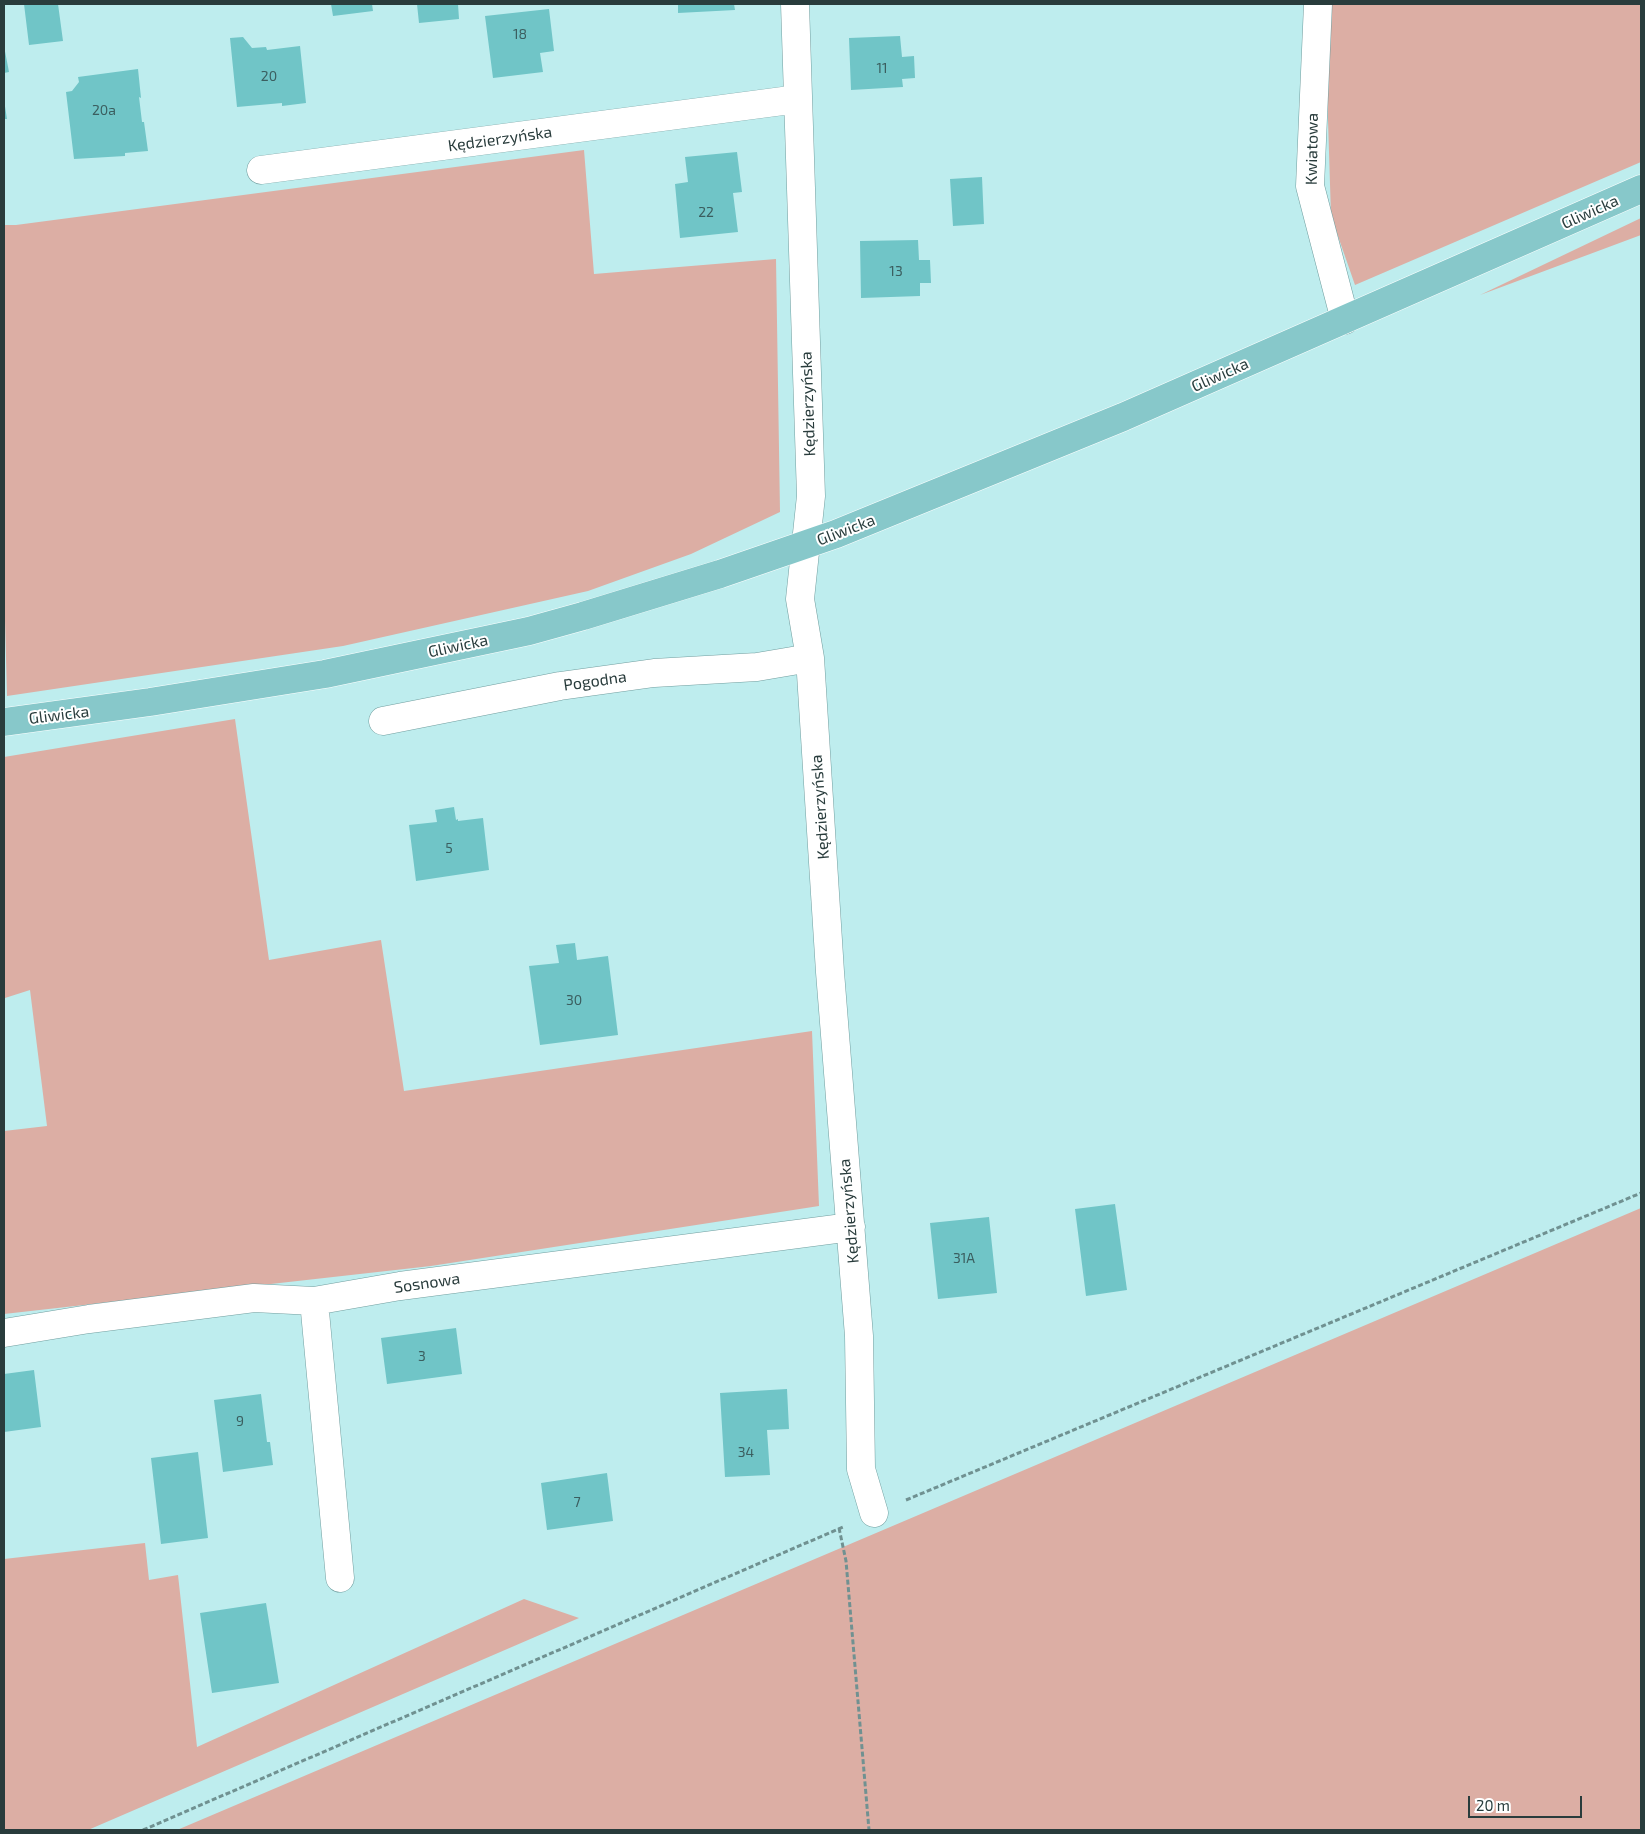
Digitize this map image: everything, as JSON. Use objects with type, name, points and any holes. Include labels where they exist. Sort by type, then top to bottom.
[{"type":"main road","name":"Gliwicka","points":[[4,722],[150,702],[325,674],[529,631],[655,595],[806,546],[1123,417],[1641,189]]},
{"type":"street","name":"Kędzierzyńska","points":[[795,4],[811,496],[800,599],[810,658],[830,972],[859,1336],[861,1470],[874,1513]]},
{"type":"street","name":"Kwiatowa","points":[[1318,4],[1310,186],[1345,320]]},
{"type":"street","name":"Kędzierzyńska","points":[[261,170],[798,99]]},
{"type":"street","name":"Pogodna","points":[[383,722],[560,686],[654,673],[757,667],[810,658]]},
{"type":"street","name":"Sosnowa","points":[[4,1333],[89,1319],[254,1298],[314,1302],[400,1286],[851,1227]]},
{"type":"street","points":[[314,1302],[340,1578]]},
{"type":"path","points":[[839,1528],[846,1561],[869,1830]]},
{"type":"shaded area","points":[[1326,4],[1641,4],[1641,162],[1355,285],[1331,216]]},
{"type":"shaded area","points":[[584,150],[594,274],[776,259],[780,512],[691,554],[588,591],[343,646],[7,696],[4,583],[4,225],[16,225]]},
{"type":"shaded area","points":[[1641,218],[1641,235],[1480,295]]},
{"type":"shaded area","points":[[235,719],[269,960],[381,940],[404,1091],[812,1031],[819,1206],[431,1266],[4,1314],[4,1131],[47,1126],[30,990],[5,998],[4,757]]},
{"type":"shaded area","points":[[1641,1208],[1641,1830],[177,1830]]},
{"type":"shaded area","points":[[145,1543],[149,1580],[178,1575],[197,1747],[524,1599],[579,1618],[88,1830],[4,1830],[4,1559]]},
{"type":"building","points":[[24,4],[58,4],[63,41],[29,45]]},
{"type":"building","points":[[331,4],[372,4],[373,11],[333,16]]},
{"type":"building","points":[[417,4],[458,4],[459,19],[419,23]]},
{"type":"building","points":[[678,4],[734,4],[735,10],[678,13]]},
{"type":"building","points":[[549,9],[554,51],[540,53],[543,72],[493,78],[485,16]]},
{"type":"building","points":[[900,36],[902,57],[914,56],[915,78],[902,79],[903,87],[851,90],[849,38]]},
{"type":"building","points":[[243,37],[252,48],[266,47],[267,50],[300,46],[306,103],[282,106],[282,103],[237,107],[230,38]]},
{"type":"building","points":[[4,46],[9,72],[4,73]]},
{"type":"building","points":[[138,69],[142,122],[144,122],[148,151],[125,153],[125,156],[74,159],[66,92],[72,91],[79,82],[78,77]]},
{"type":"building","points":[[4,100],[7,119],[4,119]]},
{"type":"building","points":[[737,152],[742,192],[733,193],[738,232],[680,238],[675,184],[688,182],[685,157]]},
{"type":"building","points":[[982,177],[984,224],[953,226],[950,179]]},
{"type":"building","points":[[918,240],[919,260],[930,260],[931,283],[920,283],[920,296],[861,298],[860,241]]},
{"type":"building","points":[[454,807],[456,820],[458,819],[458,821],[483,818],[489,870],[416,881],[409,825],[437,822],[435,810]]},
{"type":"building","points":[[575,943],[577,960],[608,956],[618,1035],[540,1045],[529,966],[559,963],[556,945]]},
{"type":"building","points":[[1115,1204],[1127,1290],[1086,1296],[1075,1209]]},
{"type":"building","points":[[989,1217],[997,1293],[938,1299],[930,1223]]},
{"type":"building","points":[[456,1328],[462,1374],[387,1384],[381,1338]]},
{"type":"building","points":[[34,1370],[41,1427],[4,1432],[4,1374]]},
{"type":"building","points":[[787,1389],[789,1429],[767,1430],[770,1475],[725,1477],[720,1393]]},
{"type":"building","points":[[261,1394],[267,1442],[270,1442],[273,1465],[223,1472],[214,1400]]},
{"type":"building","points":[[198,1452],[208,1538],[161,1544],[151,1458]]},
{"type":"building","points":[[607,1473],[613,1521],[547,1530],[541,1483]]},
{"type":"building","points":[[266,1603],[279,1683],[212,1693],[200,1613]]}]
